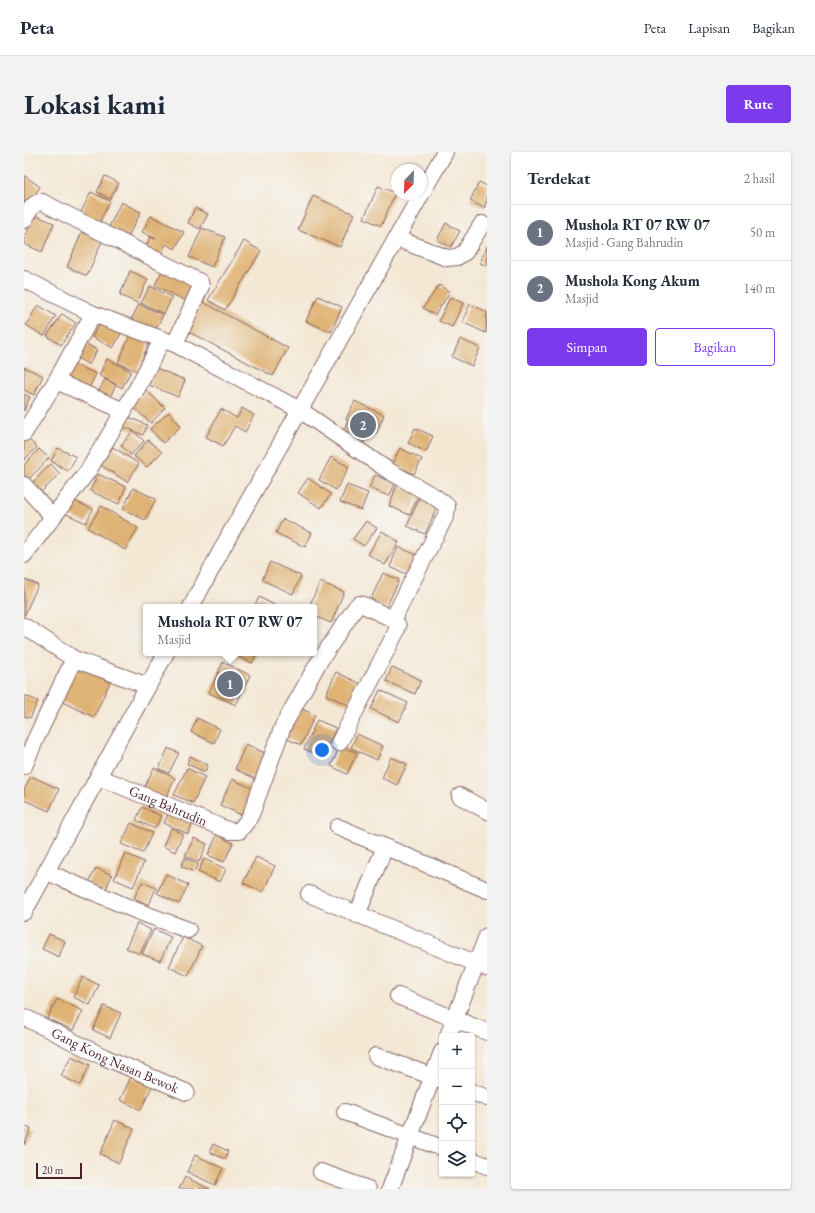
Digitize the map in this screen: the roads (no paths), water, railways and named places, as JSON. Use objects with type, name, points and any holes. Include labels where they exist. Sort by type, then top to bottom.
[{"type":"street","points":[[193,604],[445,152]]},
{"type":"street","points":[[24,220],[35,203],[38,201],[42,202],[200,282],[201,286],[169,342],[139,386],[88,471],[24,555]]},
{"type":"street","points":[[398,238],[447,258],[456,257],[465,252],[482,224]]},
{"type":"street","points":[[24,279],[93,314],[169,342],[300,410],[389,471],[435,497],[447,506],[446,515],[393,619],[398,626],[396,632],[339,743]]},
{"type":"street","points":[[24,433],[56,381],[93,314]]},
{"type":"street","points":[[56,381],[124,411]]},
{"type":"street","points":[[24,485],[53,517]]},
{"type":"street","name":"Gang Bahrudin","points":[[99,777],[230,831],[239,831],[248,820],[252,812],[283,726],[317,665],[356,607],[359,604],[363,605],[393,619]]},
{"type":"street","points":[[24,626],[74,659],[148,686]]},
{"type":"street","points":[[24,912],[164,656]]},
{"type":"street","points":[[24,766],[74,659]]},
{"type":"street","points":[[460,796],[487,811]]},
{"type":"street","points":[[338,827],[487,890]]},
{"type":"street","points":[[357,915],[385,847]]},
{"type":"street","points":[[46,872],[137,911],[188,930]]},
{"type":"street","points":[[309,894],[482,966]]},
{"type":"street","points":[[449,1033],[482,966],[487,936]]},
{"type":"street","points":[[398,996],[487,1032]]},
{"type":"street","name":"Gang Kong Nasan Bewok","points":[[24,1017],[104,1057],[186,1092]]},
{"type":"street","points":[[376,1056],[437,1079]]},
{"type":"street","points":[[390,1189],[410,1136],[437,1079],[439,1068]]},
{"type":"street","points":[[475,1093],[487,1098]]},
{"type":"street","points":[[345,1112],[439,1147]]},
{"type":"street","points":[[475,1161],[487,1166]]},
{"type":"street","points":[[321,1172],[368,1189]]},
{"type":"place","name":"Mushola Kong Akum","points":[[363,425]]},
{"type":"place","name":"Mushola RT 07 RW 07","points":[[230,684]]}]
